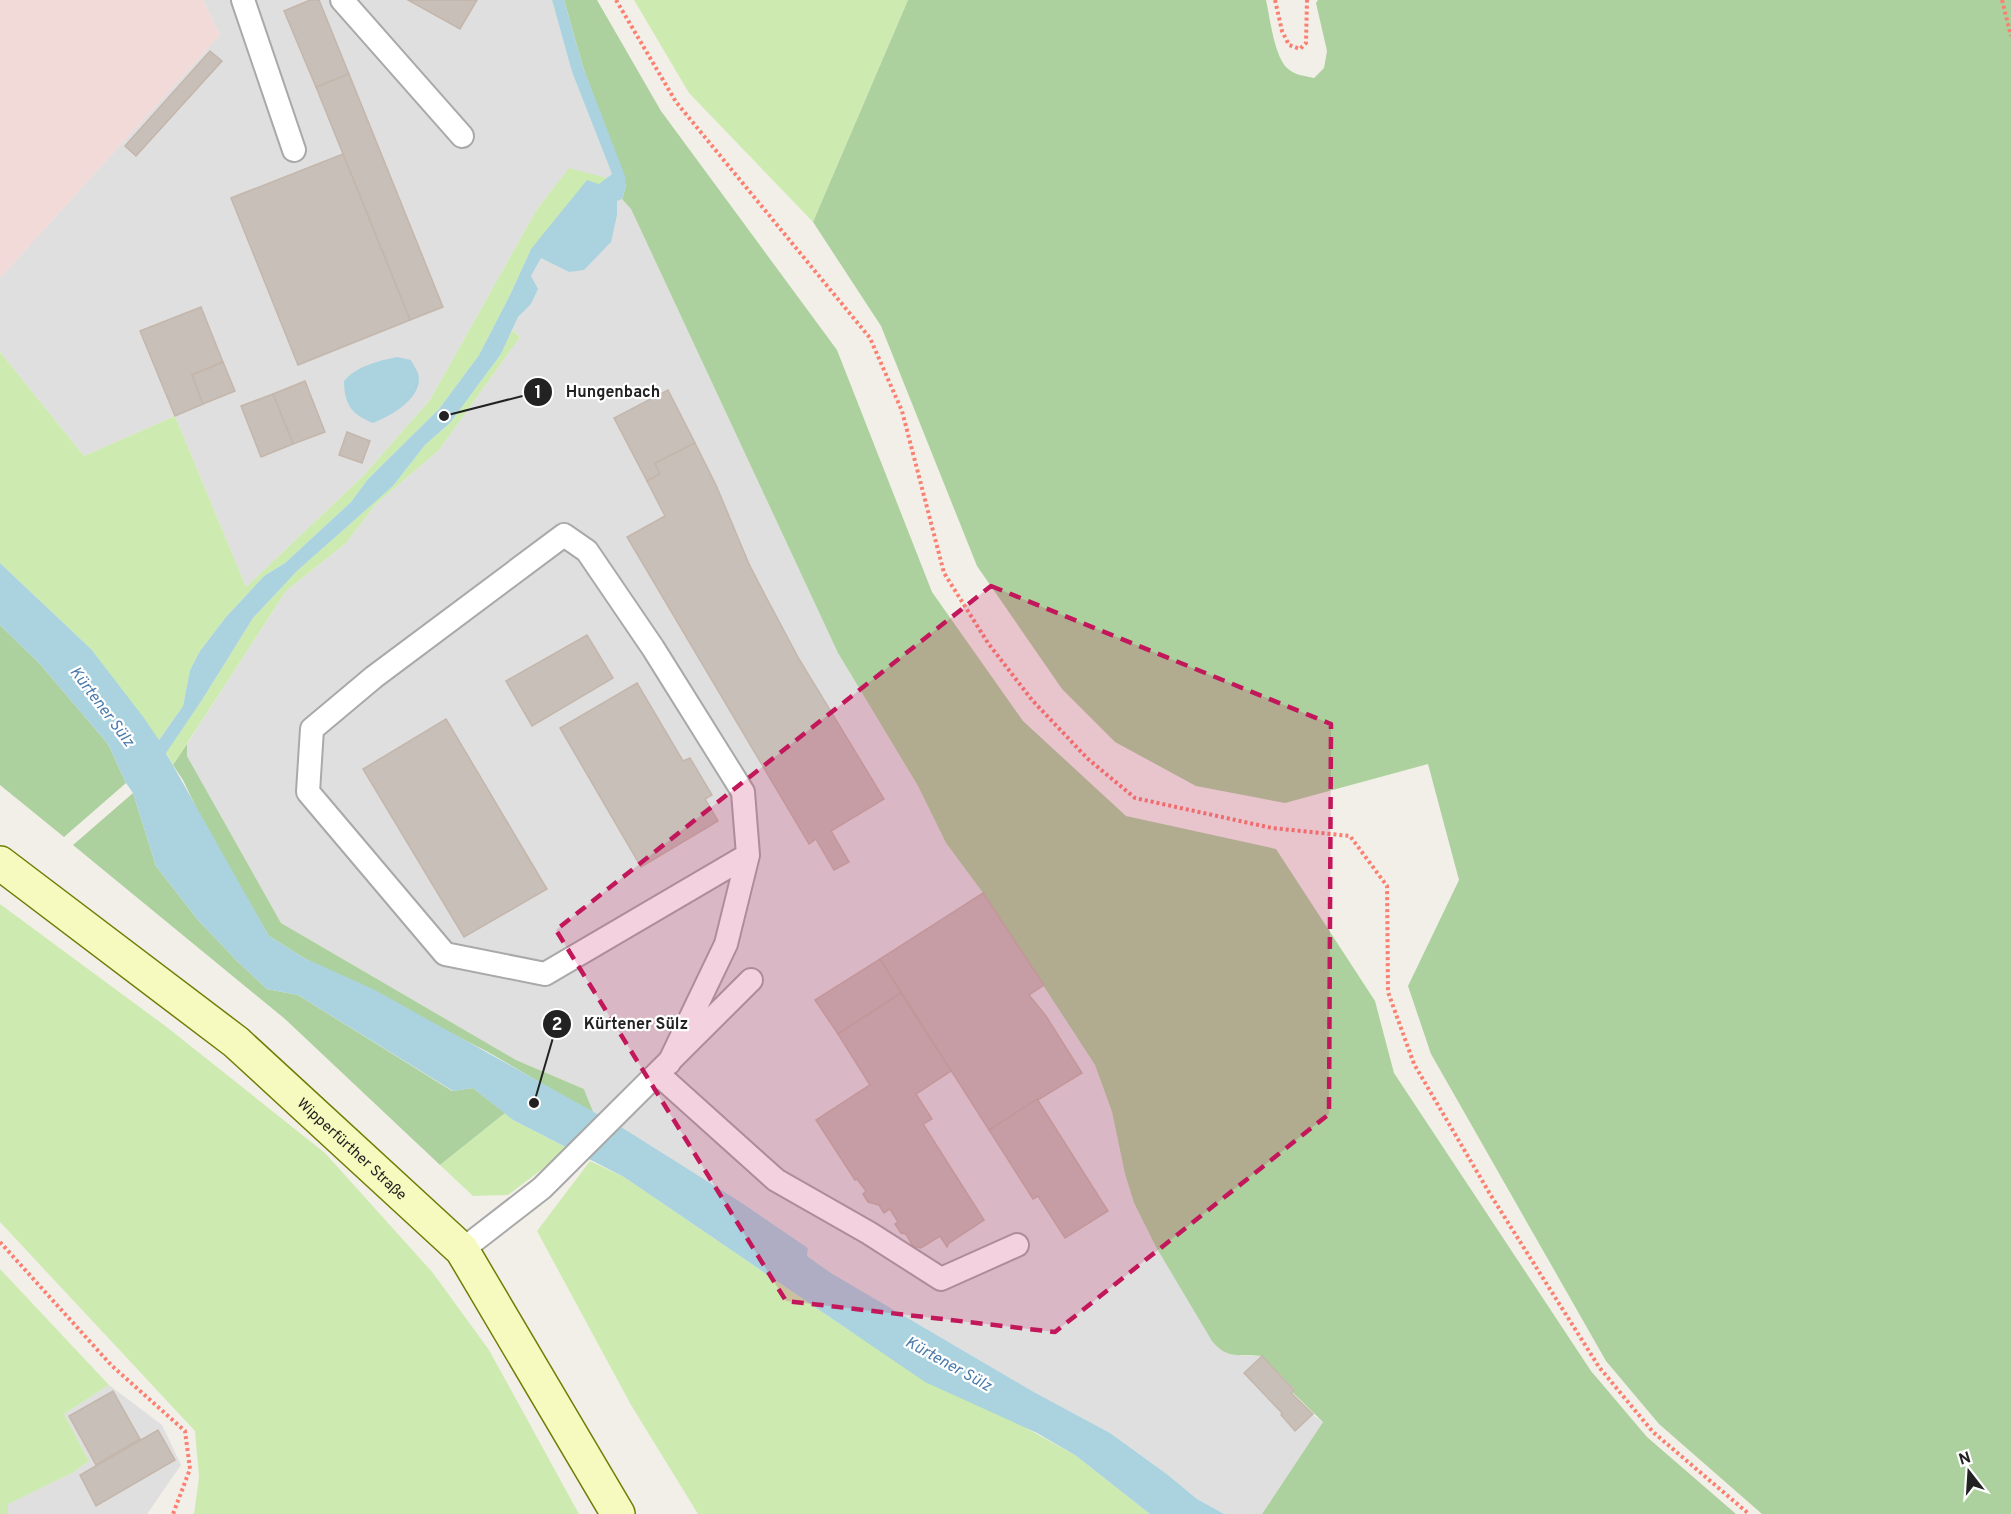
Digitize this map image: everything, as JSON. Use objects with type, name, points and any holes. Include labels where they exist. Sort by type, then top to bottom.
[{"type":"main road","name":"Wipperfürther Straße","points":[[0,863],[236,1041],[462,1250],[614,1512]]},
{"type":"lane","points":[[243,0],[294,150]]},
{"type":"lane","points":[[342,0],[462,136]]},
{"type":"lane","points":[[663,1069],[726,944],[748,855],[743,792],[653,648],[586,550],[564,535],[374,677],[312,729],[308,792],[445,954],[545,974],[748,855]]},
{"type":"lane","points":[[462,1250],[542,1188],[750,980]]},
{"type":"lane","points":[[663,1069],[776,1180],[869,1233],[941,1279],[1017,1245]]},
{"type":"path","points":[[615,0],[676,102],[870,338],[902,411],[944,573],[988,643],[1032,700],[1088,759],[1135,798],[1272,828],[1350,836],[1387,886],[1388,992],[1414,1064],[1490,1194],[1599,1367],[1653,1432],[1749,1514]]},
{"type":"path","points":[[1275,0],[1282,31],[1289,45],[1300,50],[1306,43],[1307,0]]},
{"type":"path","points":[[2002,0],[2011,36]]},
{"type":"path","points":[[0,1242],[112,1366],[184,1431],[190,1469],[173,1514]]},
{"type":"highlighted area","points":[[991,586],[1331,724],[1329,1114],[1055,1332],[786,1301],[556,930]]},
{"type":"shaded area","points":[[0,0],[203,0],[220,35],[0,278]]},
{"type":"shaded area","points":[[203,0],[552,0],[572,72],[612,174],[607,178],[569,169],[537,209],[430,400],[363,476],[246,587],[175,416],[84,456],[0,352],[0,278],[220,35]]},
{"type":"shaded area","points":[[622,199],[631,209],[838,653],[918,786],[946,843],[983,893],[1095,1065],[1112,1112],[1125,1174],[1134,1203],[1156,1247],[1218,1348],[1242,1356],[1262,1356],[1294,1390],[1292,1392],[1313,1415],[1323,1422],[1262,1514],[1224,1514],[1197,1499],[1110,1433],[1032,1391],[831,1273],[807,1256],[808,1248],[742,1203],[626,1130],[594,1114],[584,1089],[516,1060],[281,923],[187,756],[187,744],[286,591],[346,543],[376,504],[439,450],[520,337],[512,330],[518,317],[531,304],[537,290],[531,276],[541,257],[569,272],[617,215],[617,200]]},
{"type":"shaded area","points":[[109,1385],[162,1425],[181,1465],[147,1514],[8,1514],[7,1504],[72,1473],[89,1461],[64,1414]]},
{"type":"green space","points":[[564,0],[597,0],[661,111],[837,350],[932,592],[1023,721],[1126,816],[1276,849],[1375,1001],[1394,1073],[1591,1371],[1647,1437],[1736,1514],[1262,1514],[1323,1422],[1292,1392],[1294,1389],[1262,1356],[1229,1354],[1212,1341],[1156,1247],[1134,1203],[1125,1174],[1112,1112],[1095,1065],[983,893],[946,843],[918,786],[838,653],[631,209],[622,199],[626,186],[583,67]]},
{"type":"green space","points":[[634,0],[908,0],[813,222],[689,93]]},
{"type":"green space","points":[[908,0],[1266,0],[1273,36],[1283,62],[1293,72],[1314,78],[1324,68],[1327,51],[1316,3],[1318,0],[2011,0],[2011,1514],[1762,1514],[1659,1424],[1606,1361],[1431,1054],[1408,986],[1459,880],[1428,764],[1285,803],[1196,786],[1115,742],[1062,689],[977,566],[881,326],[813,222]]},
{"type":"green space","points":[[569,168],[607,178],[531,249],[479,355],[439,409],[368,479],[351,502],[285,563],[264,576],[226,617],[200,651],[190,670],[183,706],[158,741],[91,649],[0,563],[0,352],[84,456],[175,416],[246,587],[363,476],[430,400],[537,209]]},
{"type":"green space","points":[[512,330],[520,337],[439,450],[376,504],[346,543],[286,591],[173,765],[166,752],[202,700],[253,618],[297,571],[393,486],[425,445],[450,423],[501,354]]},
{"type":"green space","points":[[0,625],[40,664],[108,744],[126,783],[64,837],[0,785]]},
{"type":"green space","points":[[187,744],[187,756],[281,923],[516,1060],[584,1089],[594,1114],[488,1052],[304,958],[269,936],[205,826],[183,780],[173,765]]},
{"type":"green space","points":[[133,793],[156,866],[198,920],[267,989],[298,995],[452,1091],[473,1088],[505,1113],[440,1165],[285,1019],[73,845]]},
{"type":"green space","points":[[0,904],[168,1028],[325,1153],[433,1273],[489,1350],[579,1514],[194,1514],[199,1477],[195,1431],[0,1222]]},
{"type":"green space","points":[[505,1113],[513,1120],[569,1149],[508,1195],[473,1196],[440,1165]]},
{"type":"green space","points":[[590,1161],[624,1177],[853,1333],[1075,1455],[1150,1514],[698,1514],[631,1405],[537,1231]]},
{"type":"green space","points":[[0,1269],[109,1385],[64,1414],[89,1461],[72,1473],[8,1504],[8,1514],[0,1514]]},
{"type":"water","points":[[552,0],[564,0],[583,67],[625,176],[626,186],[622,199],[617,201],[617,215],[611,242],[584,270],[569,272],[541,258],[531,276],[538,289],[531,304],[518,317],[501,354],[450,423],[425,445],[393,486],[297,571],[253,618],[166,753],[269,936],[304,958],[373,989],[626,1130],[742,1203],[808,1248],[807,1256],[831,1273],[1032,1391],[1110,1433],[1197,1499],[1224,1514],[1150,1514],[1075,1455],[1037,1433],[925,1382],[624,1177],[513,1120],[473,1088],[453,1091],[298,995],[267,989],[198,920],[156,866],[133,793],[108,744],[40,664],[0,625],[0,563],[91,649],[159,740],[183,706],[190,670],[200,651],[226,617],[264,576],[285,563],[351,502],[368,479],[439,409],[479,355],[531,249],[587,180],[599,184],[612,174],[572,72]]},
{"type":"water","points":[[397,357],[411,360],[418,373],[419,382],[412,398],[389,416],[373,423],[351,408],[344,389],[344,381],[361,368]]},
{"type":"building","points":[[310,0],[319,0],[349,74],[316,87],[284,11]]},
{"type":"building","points":[[408,0],[477,0],[460,29]]},
{"type":"building","points":[[210,51],[222,61],[136,156],[125,146]]},
{"type":"building","points":[[349,74],[443,307],[410,320],[316,87]]},
{"type":"building","points":[[343,154],[410,320],[298,365],[231,198]]},
{"type":"building","points":[[201,307],[223,362],[192,375],[203,404],[175,416],[140,331]]},
{"type":"building","points":[[223,362],[235,391],[203,404],[192,375]]},
{"type":"building","points":[[305,381],[325,432],[293,444],[273,394]]},
{"type":"building","points":[[668,390],[695,443],[655,463],[660,474],[647,481],[614,418]]},
{"type":"building","points":[[273,394],[293,444],[261,457],[241,406]]},
{"type":"building","points":[[347,432],[370,441],[362,463],[339,455]]},
{"type":"building","points":[[695,443],[765,595],[799,659],[884,799],[831,831],[849,862],[834,870],[816,839],[809,844],[627,537],[665,516],[647,481],[660,474],[655,463]]},
{"type":"building","points":[[587,635],[613,678],[532,726],[506,681]]},
{"type":"building","points":[[637,683],[683,761],[690,758],[712,795],[705,799],[718,821],[641,867],[560,728]]},
{"type":"building","points":[[446,719],[547,889],[464,937],[363,769]]},
{"type":"building","points":[[983,893],[1044,985],[1029,995],[1046,1016],[1082,1073],[989,1130],[880,959]]},
{"type":"building","points":[[880,959],[901,993],[838,1034],[815,1000]]},
{"type":"building","points":[[901,993],[951,1071],[916,1094],[932,1119],[923,1124],[984,1220],[949,1243],[947,1247],[940,1236],[921,1248],[913,1246],[906,1234],[901,1233],[895,1224],[898,1222],[890,1209],[884,1213],[879,1205],[868,1202],[863,1194],[866,1191],[857,1179],[855,1180],[816,1120],[870,1085],[838,1034]]},
{"type":"building","points":[[1037,1099],[1108,1211],[1065,1238],[1038,1196],[1033,1199],[989,1130]]},
{"type":"building","points":[[1262,1356],[1294,1390],[1291,1393],[1313,1414],[1295,1431],[1281,1415],[1282,1413],[1244,1373]]},
{"type":"building","points":[[113,1391],[140,1439],[96,1465],[69,1416]]},
{"type":"building","points":[[158,1430],[175,1460],[96,1506],[80,1475]]},
{"type":"place","name":"Hungenbach","points":[[444,416]]},
{"type":"place","name":"Kürtener Sülz","points":[[534,1103]]}]
